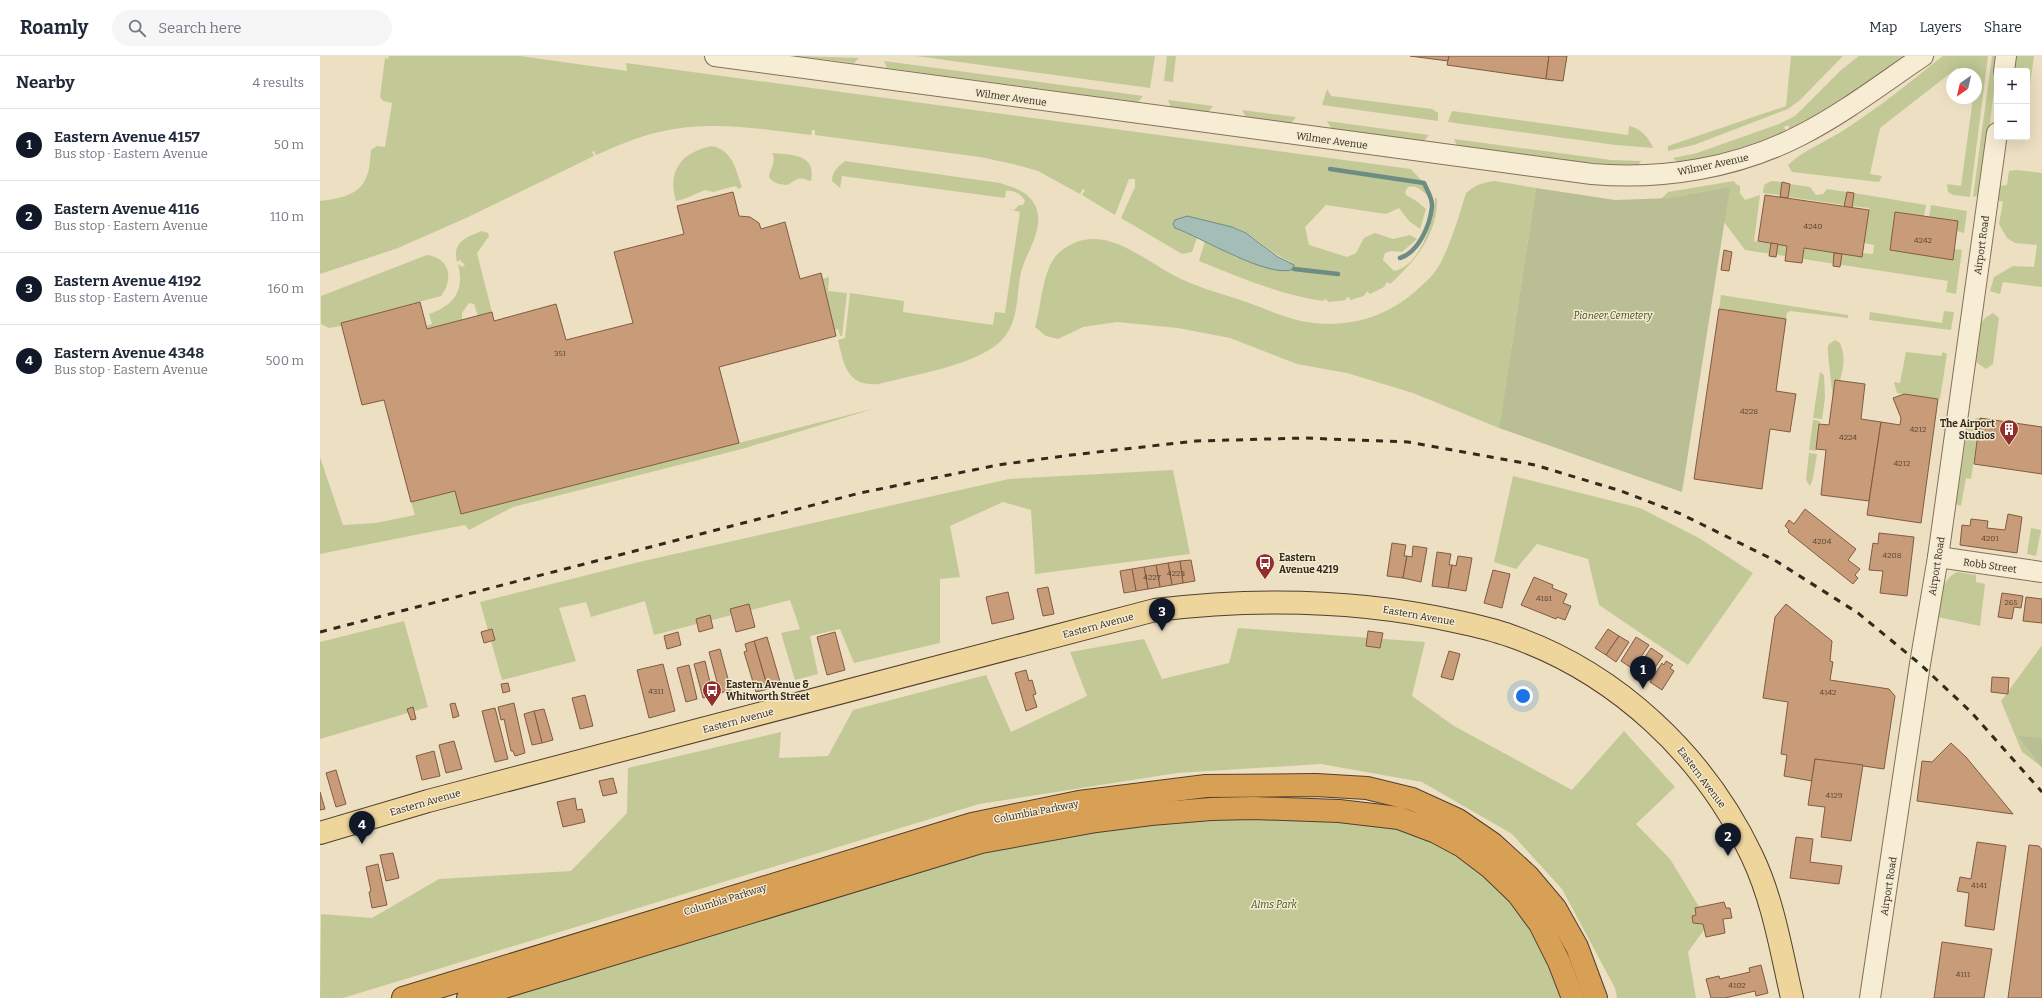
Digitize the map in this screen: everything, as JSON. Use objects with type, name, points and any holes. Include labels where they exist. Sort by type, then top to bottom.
[{"type":"highway","name":"Columbia Parkway","points":[[402,998],[972,824],[1080,802],[1206,786],[1316,785],[1367,788],[1412,799],[1458,820],[1493,844],[1528,876],[1555,908],[1577,947],[1596,998]]},
{"type":"highway","name":"Columbia Parkway","points":[[468,998],[981,842],[1127,817],[1212,809],[1254,808],[1339,811],[1399,818],[1436,832],[1462,846],[1492,868],[1518,894],[1540,924],[1559,962],[1573,998]]},
{"type":"main road","name":"Eastern Avenue","points":[[320,833],[435,799],[1155,610],[1198,605],[1256,602],[1314,602],[1371,607],[1429,616],[1492,630],[1546,650],[1585,671],[1644,713],[1674,741],[1716,794],[1736,825],[1752,857],[1768,897],[1792,998]]},
{"type":"street","name":"Wilmer Avenue","points":[[715,56],[1592,174],[1645,176],[1692,171],[1734,162],[1768,150],[1800,136],[1832,118],[1923,56]]},
{"type":"street","points":[[2004,68],[2006,56]]},
{"type":"street","name":"Airport Road","points":[[1870,998],[1920,664],[1938,557],[1996,140]]},
{"type":"street","name":"Robb Street","points":[[1938,557],[2042,572]]},
{"type":"green space","points":[[389,56],[520,56],[627,71],[626,63],[1411,169],[1421,180],[1430,197],[1420,189],[1412,186],[1408,187],[1405,192],[1406,195],[1426,209],[1420,229],[1409,221],[1399,208],[1386,214],[1326,205],[1305,227],[1309,245],[1347,257],[1356,253],[1364,238],[1375,233],[1393,239],[1410,235],[1417,239],[1402,252],[1392,251],[1385,253],[1383,260],[1394,271],[1403,268],[1411,261],[1424,242],[1432,219],[1435,198],[1437,198],[1434,224],[1423,246],[1416,256],[1390,284],[1387,282],[1384,287],[1370,294],[1367,291],[1364,296],[1350,300],[1349,297],[1346,298],[1346,300],[1329,302],[1325,299],[1323,301],[1275,290],[1199,261],[1205,241],[1237,258],[1291,262],[1276,254],[1241,230],[1228,226],[1175,228],[1197,238],[1192,252],[1182,254],[1121,218],[1135,187],[1135,179],[1129,179],[1115,215],[1082,195],[1085,190],[1083,189],[1080,194],[1038,171],[1013,164],[980,157],[815,135],[815,130],[812,130],[811,135],[754,128],[716,126],[678,128],[651,134],[596,155],[594,151],[592,152],[594,156],[466,218],[398,248],[320,274],[320,201],[340,198],[353,193],[358,189],[363,184],[367,175],[370,164],[371,150],[377,146],[385,147],[392,103],[383,101],[380,97],[385,58],[388,59]]},
{"type":"green space","points":[[798,56],[859,58],[854,63]]},
{"type":"green space","points":[[916,56],[1155,56],[1150,88]]},
{"type":"green space","points":[[1167,56],[1176,56],[1173,82],[1164,81]]},
{"type":"green space","points":[[1791,56],[1843,56],[1800,100],[1788,109],[1694,145],[1668,151],[1668,146],[1786,106]]},
{"type":"green space","points":[[1859,56],[1904,56],[1833,106],[1790,129],[1788,125],[1784,127],[1786,131],[1760,142],[1705,158],[1677,162],[1673,158],[1697,153],[1779,124],[1795,116],[1841,70]]},
{"type":"green space","points":[[1943,56],[1988,56],[1982,103],[1982,68],[1946,68],[1946,77],[1880,128],[1870,174],[1882,176],[1879,182],[1792,172],[1788,165],[1795,159],[1860,120]]},
{"type":"green space","points":[[1992,56],[1996,56],[1996,68],[1994,68],[1994,90],[1981,194],[1973,197]]},
{"type":"green space","points":[[2017,56],[2034,56],[2030,85],[2030,68],[2015,68]]},
{"type":"green space","points":[[884,61],[1143,96],[1138,102],[887,68]]},
{"type":"green space","points":[[1327,89],[1331,96],[1432,109],[1438,113],[1438,121],[1322,105]]},
{"type":"green space","points":[[1168,100],[1213,106],[1208,112],[1171,107]]},
{"type":"green space","points":[[1972,104],[1982,104],[1970,197],[1953,195],[1948,192],[1947,184],[1961,186]]},
{"type":"green space","points":[[1242,110],[1296,117],[1291,123],[1246,117]]},
{"type":"green space","points":[[1452,111],[1628,135],[1629,126],[1644,134],[1653,148],[1616,145],[1448,122]]},
{"type":"green space","points":[[1327,121],[1429,135],[1424,141],[1331,128]]},
{"type":"green space","points":[[1454,139],[1611,160],[1641,161],[1638,165],[1592,163],[1547,158],[1457,146]]},
{"type":"green space","points":[[712,146],[719,148],[729,156],[735,167],[742,187],[739,189],[735,186],[713,192],[705,190],[676,201],[674,180],[679,164],[692,153]]},
{"type":"green space","points":[[772,153],[794,155],[806,160],[810,165],[812,172],[811,181],[800,178],[787,185],[779,184],[773,181],[769,177],[774,162]]},
{"type":"green space","points":[[845,161],[1000,183],[1019,190],[1032,200],[1038,213],[1037,230],[1021,272],[1014,316],[1007,333],[1001,341],[977,357],[926,373],[879,384],[868,384],[860,382],[854,378],[845,366],[838,340],[845,338],[850,293],[904,301],[903,312],[993,325],[995,312],[1005,313],[1020,212],[1008,209],[1014,210],[1019,205],[1023,205],[1025,201],[1020,194],[1012,191],[1006,191],[1005,198],[842,176],[840,188],[832,181],[832,178],[836,170]]},
{"type":"green space","points":[[2016,170],[2042,173],[2042,287],[2003,282],[2000,294],[1990,291],[1994,277],[2013,266],[2034,267],[2037,245],[2015,243],[2007,238],[1999,224],[2003,202],[1997,200],[1999,186],[2007,185],[2009,171]]},
{"type":"green space","points":[[1495,181],[1536,188],[1499,428],[1413,393],[1347,373],[1297,364],[1230,338],[1178,328],[1117,322],[1083,327],[1058,339],[1046,336],[1035,327],[1046,275],[1055,257],[1061,251],[1076,242],[1092,239],[1107,241],[1122,246],[1189,283],[1294,319],[1334,324],[1365,319],[1380,314],[1408,298],[1433,274],[1448,247],[1466,193],[1479,184]]},
{"type":"green space","points":[[1734,181],[1740,186],[1740,193],[1745,200],[1760,195],[1754,241],[1787,246],[1785,256],[1745,250],[1712,206],[1660,200],[1668,192]]},
{"type":"green space","points":[[1771,181],[1782,182],[1781,195],[1763,193],[1764,185]]},
{"type":"green space","points":[[1790,184],[1810,187],[1816,195],[1823,194],[1827,189],[1847,192],[1845,205],[1788,197]]},
{"type":"green space","name":"Pioneer Cemetery","points":[[1730,187],[1682,492],[1499,428],[1536,188],[1615,200],[1671,198]]},
{"type":"green space","points":[[1854,193],[1926,205],[1924,216],[1895,212],[1890,250],[1952,260],[1954,249],[1962,250],[1956,294],[1946,292],[1948,281],[1803,259],[1804,248],[1861,257],[1862,253],[1873,254],[1874,245],[1864,243],[1869,208],[1852,206]]},
{"type":"green space","points":[[1931,205],[1967,211],[1964,233],[1957,231],[1958,221],[1929,217]]},
{"type":"green space","points":[[482,231],[488,233],[489,236],[477,253],[492,312],[478,316],[474,304],[469,303],[462,313],[462,320],[427,329],[426,326],[432,324],[429,314],[438,311],[451,302],[456,296],[460,282],[458,264],[462,267],[465,265],[460,260],[457,262],[456,255],[458,245],[466,238]]},
{"type":"green space","points":[[427,255],[441,260],[448,270],[448,283],[441,296],[341,323],[341,326],[329,328],[321,324],[321,296]]},
{"type":"green space","points":[[829,277],[828,291],[847,293],[842,336],[840,336],[838,329],[835,330],[822,279]]},
{"type":"green space","points":[[1721,295],[1848,315],[1848,318],[1790,311],[1787,313],[1786,319],[1719,309]]},
{"type":"green space","points":[[1944,311],[1954,312],[1951,330],[1869,320],[1870,312],[1942,323]]},
{"type":"green space","points":[[1993,313],[1999,318],[1993,364],[1986,369],[1976,362],[1981,323],[1985,318]]},
{"type":"green space","points":[[1835,340],[1840,343],[1843,364],[1841,378],[1833,397],[1828,346]]},
{"type":"green space","points":[[1906,352],[1941,356],[1943,352],[1947,354],[1940,399],[1897,393],[1894,382],[1900,383]]},
{"type":"green space","points":[[1820,372],[1824,375],[1825,398],[1822,419],[1813,418]]},
{"type":"green space","points":[[876,408],[742,449],[513,507],[469,530],[465,525],[320,554],[320,457],[343,525],[376,523],[415,515],[411,502],[455,491],[461,514]]},
{"type":"green space","points":[[1976,418],[1980,418],[1971,479],[1966,478],[1961,506],[1956,504],[1968,424]]},
{"type":"green space","points":[[1813,420],[1820,421],[1816,451],[1809,450]]},
{"type":"green space","points":[[1809,453],[1817,454],[1813,478],[1810,486],[1806,480]]},
{"type":"green space","points":[[1173,470],[1190,554],[1035,574],[1031,510],[1003,502],[950,526],[960,577],[940,579],[940,643],[854,663],[840,629],[810,636],[818,674],[795,680],[781,633],[800,629],[790,600],[654,635],[645,601],[591,617],[586,602],[559,608],[576,661],[502,680],[480,602],[639,562],[1009,479]]},
{"type":"green space","points":[[1513,476],[1640,508],[1699,538],[1753,573],[1688,665],[1599,605],[1588,559],[1537,544],[1516,569],[1494,562]]},
{"type":"green space","points":[[2031,528],[2041,530],[2036,556],[2027,554]]},
{"type":"green space","points":[[1957,572],[1976,575],[1976,582],[1985,584],[1980,626],[1938,617],[1944,585],[1951,576]]},
{"type":"green space","points":[[404,621],[428,707],[320,739],[320,642]]},
{"type":"green space","points":[[1238,628],[1425,642],[1412,696],[1454,726],[1572,790],[1624,731],[1675,787],[1636,824],[1670,859],[1709,923],[1688,952],[1696,998],[1617,998],[1615,988],[1562,889],[1512,834],[1422,782],[1321,764],[1177,773],[979,804],[343,998],[320,998],[321,914],[372,918],[439,879],[571,871],[627,813],[628,768],[781,732],[779,758],[828,756],[853,710],[986,675],[1011,732],[1087,696],[1070,652],[1144,639],[1162,679],[1229,663]]},
{"type":"green space","points":[[2042,645],[2042,767],[2022,752],[2001,701]]},
{"type":"green space","points":[[2018,736],[2042,738],[2042,768]]},
{"type":"green space","name":"Alms Park","points":[[1151,814],[1399,818],[1518,894],[1573,998],[468,998],[917,862]]},
{"type":"water","points":[[1187,216],[1232,227],[1246,233],[1278,257],[1294,265],[1294,269],[1283,271],[1253,263],[1175,228],[1173,224],[1175,220]]},
{"type":"building","points":[[1410,56],[1449,56],[1448,61]]},
{"type":"building","points":[[1449,56],[1549,56],[1546,79],[1447,65]]},
{"type":"building","points":[[1549,56],[1567,56],[1563,81],[1546,79]]},
{"type":"building","points":[[1782,182],[1790,184],[1788,198],[1780,197]]},
{"type":"building","points":[[733,192],[739,216],[750,217],[759,223],[761,229],[785,222],[800,279],[821,273],[836,336],[719,367],[739,443],[461,514],[455,491],[411,502],[384,400],[362,405],[341,323],[420,302],[427,329],[492,312],[494,321],[556,304],[566,340],[633,323],[614,252],[684,234],[677,206]]},
{"type":"building","points":[[1847,192],[1854,193],[1852,208],[1844,207]]},
{"type":"building","points":[[1765,195],[1869,210],[1862,257],[1804,248],[1802,263],[1785,261],[1787,246],[1758,241]]},
{"type":"building","points":[[1895,212],[1958,221],[1953,260],[1890,250]]},
{"type":"building","points":[[1771,243],[1778,244],[1776,257],[1769,256]]},
{"type":"building","points":[[1724,250],[1732,252],[1729,271],[1721,270]]},
{"type":"building","points":[[1834,253],[1842,254],[1840,267],[1833,266]]},
{"type":"building","points":[[1719,309],[1786,319],[1776,391],[1796,394],[1790,432],[1770,429],[1762,489],[1694,479]]},
{"type":"building","points":[[1835,380],[1865,384],[1861,419],[1881,422],[1869,501],[1821,495],[1826,450],[1816,449],[1819,424],[1829,425]]},
{"type":"building","points":[[1904,394],[1938,399],[1921,523],[1867,515],[1881,422],[1900,425],[1901,418],[1893,398]]},
{"type":"building","name":"The Airport Studios","points":[[1980,418],[2042,427],[2042,474],[1974,464]]},
{"type":"building","points":[[1805,509],[1856,549],[1848,560],[1860,569],[1855,575],[1858,578],[1853,584],[1788,532],[1789,530],[1785,526],[1789,520],[1794,524]]},
{"type":"building","points":[[2008,514],[2022,517],[2017,553],[1960,545],[1962,525],[1970,526],[1971,519],[1988,521],[1987,528],[2005,530]]},
{"type":"building","points":[[1879,533],[1914,537],[1907,596],[1880,593],[1883,571],[1869,570],[1873,543],[1878,544]]},
{"type":"building","points":[[1392,543],[1406,545],[1404,556],[1407,556],[1403,578],[1387,576]]},
{"type":"building","points":[[1413,546],[1427,548],[1421,582],[1403,578],[1407,556],[1412,557]]},
{"type":"building","points":[[1437,552],[1451,554],[1449,565],[1452,565],[1448,588],[1432,586]]},
{"type":"building","points":[[1458,556],[1472,558],[1466,591],[1448,588],[1452,565],[1456,566]]},
{"type":"building","points":[[1191,560],[1195,581],[1183,583],[1180,561]]},
{"type":"building","points":[[1180,561],[1183,583],[1172,585],[1168,563]]},
{"type":"building","points":[[1168,563],[1172,585],[1160,587],[1156,565]]},
{"type":"building","points":[[1156,565],[1160,587],[1148,589],[1144,567]]},
{"type":"building","points":[[1144,567],[1148,589],[1136,591],[1132,569]]},
{"type":"building","points":[[1132,569],[1136,591],[1124,593],[1120,571]]},
{"type":"building","points":[[1493,570],[1510,574],[1502,608],[1484,603]]},
{"type":"building","points":[[1534,577],[1553,585],[1552,588],[1567,594],[1563,603],[1571,606],[1565,620],[1557,617],[1556,619],[1521,605]]},
{"type":"building","points":[[1048,587],[1054,614],[1043,616],[1037,589]]},
{"type":"building","points":[[1008,592],[1014,619],[992,624],[986,597]]},
{"type":"building","points":[[2002,593],[2023,596],[2021,608],[2014,607],[2012,619],[1998,617]]},
{"type":"building","points":[[2026,597],[2042,599],[2042,623],[2023,621]]},
{"type":"building","points":[[749,604],[755,627],[736,632],[730,609]]},
{"type":"building","points":[[1786,604],[1832,641],[1830,661],[1833,662],[1830,680],[1889,689],[1895,696],[1884,769],[1815,759],[1812,781],[1784,776],[1787,755],[1781,754],[1788,702],[1763,698],[1775,617]]},
{"type":"building","points":[[710,615],[713,628],[699,632],[696,619]]},
{"type":"building","points":[[492,629],[495,640],[484,643],[481,632]]},
{"type":"building","points":[[1608,629],[1619,636],[1606,655],[1595,648]]},
{"type":"building","points":[[1368,631],[1383,633],[1380,648],[1366,646]]},
{"type":"building","points":[[678,632],[681,645],[667,649],[664,636]]},
{"type":"building","points":[[835,632],[845,670],[827,675],[817,637]]},
{"type":"building","points":[[1619,636],[1629,642],[1616,662],[1606,655]]},
{"type":"building","points":[[767,637],[781,685],[768,689],[754,641]]},
{"type":"building","points":[[1636,637],[1649,645],[1633,669],[1621,661]]},
{"type":"building","points":[[754,641],[768,689],[756,692],[744,652],[747,651],[745,644]]},
{"type":"building","points":[[1651,648],[1663,656],[1647,679],[1637,672],[1647,659],[1645,657]]},
{"type":"building","points":[[720,649],[731,690],[720,693],[709,652]]},
{"type":"building","points":[[1449,651],[1460,654],[1453,680],[1441,677]]},
{"type":"building","points":[[705,661],[713,695],[703,698],[694,664]]},
{"type":"building","points":[[1666,661],[1673,665],[1670,668],[1674,671],[1662,690],[1650,682],[1662,663],[1664,665]]},
{"type":"building","points":[[663,664],[675,711],[649,718],[637,670]]},
{"type":"building","points":[[689,665],[697,699],[686,702],[677,668]]},
{"type":"building","points":[[1026,670],[1029,681],[1032,680],[1036,694],[1033,695],[1037,707],[1026,711],[1015,673]]},
{"type":"building","points":[[1992,677],[2009,678],[2008,694],[1991,692]]},
{"type":"building","points":[[508,683],[510,691],[503,693],[501,684]]},
{"type":"building","points":[[585,695],[593,726],[580,729],[572,698]]},
{"type":"building","points":[[455,703],[459,716],[453,718],[450,704]]},
{"type":"building","points":[[514,703],[525,753],[515,756],[513,751],[511,751],[504,719],[501,720],[498,707]]},
{"type":"building","points":[[413,707],[416,719],[411,720],[407,709]]},
{"type":"building","points":[[495,708],[508,759],[495,762],[482,711]]},
{"type":"building","points":[[544,709],[553,740],[542,743],[534,711]]},
{"type":"building","points":[[534,711],[542,743],[532,745],[524,714]]},
{"type":"building","points":[[454,741],[462,769],[446,773],[439,745]]},
{"type":"building","points":[[1951,743],[1966,757],[2013,814],[1917,801],[1922,761],[1932,762]]},
{"type":"building","points":[[434,751],[440,776],[422,780],[416,756]]},
{"type":"building","points":[[1815,759],[1863,765],[1851,841],[1821,837],[1825,807],[1808,805]]},
{"type":"building","points":[[336,770],[346,804],[336,807],[326,773]]},
{"type":"building","points":[[613,778],[617,793],[603,796],[599,781]]},
{"type":"building","points":[[320,792],[325,809],[320,810]]},
{"type":"building","points":[[575,798],[577,810],[582,809],[585,822],[563,827],[557,802]]},
{"type":"building","points":[[1796,837],[1813,839],[1810,862],[1842,866],[1839,884],[1790,878]]},
{"type":"building","points":[[1977,842],[2006,846],[1994,930],[1965,926],[1969,893],[1957,891],[1960,877],[1971,879]]},
{"type":"building","points":[[2029,845],[2039,846],[2042,850],[2042,998],[2008,998]]},
{"type":"building","points":[[393,853],[399,878],[386,881],[380,855]]},
{"type":"building","points":[[378,864],[387,905],[372,908],[369,892],[371,891],[366,867]]},
{"type":"building","points":[[1724,902],[1726,908],[1730,908],[1732,918],[1723,919],[1725,933],[1706,937],[1703,924],[1693,923],[1692,916],[1696,915],[1695,908]]},
{"type":"building","points":[[1942,942],[1992,949],[1984,998],[1934,998]]},
{"type":"building","points":[[1761,965],[1768,993],[1756,996],[1755,991],[1725,998],[1711,998],[1706,979],[1719,976],[1720,979],[1750,972],[1749,968]]},
{"type":"waterway","points":[[1330,169],[1424,183],[1431,198],[1432,204],[1429,222],[1418,244],[1407,255],[1400,258]]},
{"type":"waterway","points":[[1294,269],[1338,274]]},
{"type":"railway","points":[[320,632],[860,493],[998,465],[1196,441],[1304,438],[1408,442],[1535,465],[1621,491],[1681,514],[1776,561],[1858,613],[1920,664],[1971,712],[2042,792]]},
{"type":"place","name":"The Airport Studios","points":[[2009,446]]},
{"type":"place","name":"Eastern Avenue 4219","points":[[1265,580]]},
{"type":"place","name":"Eastern Avenue 4192","points":[[1162,631]]},
{"type":"place","name":"Eastern Avenue 4157","points":[[1643,689]]},
{"type":"place","name":"Eastern Avenue & Whitworth Street","points":[[712,707]]},
{"type":"place","name":"Eastern Avenue 4348","points":[[362,844]]},
{"type":"place","name":"Eastern Avenue 4116","points":[[1728,856]]}]
